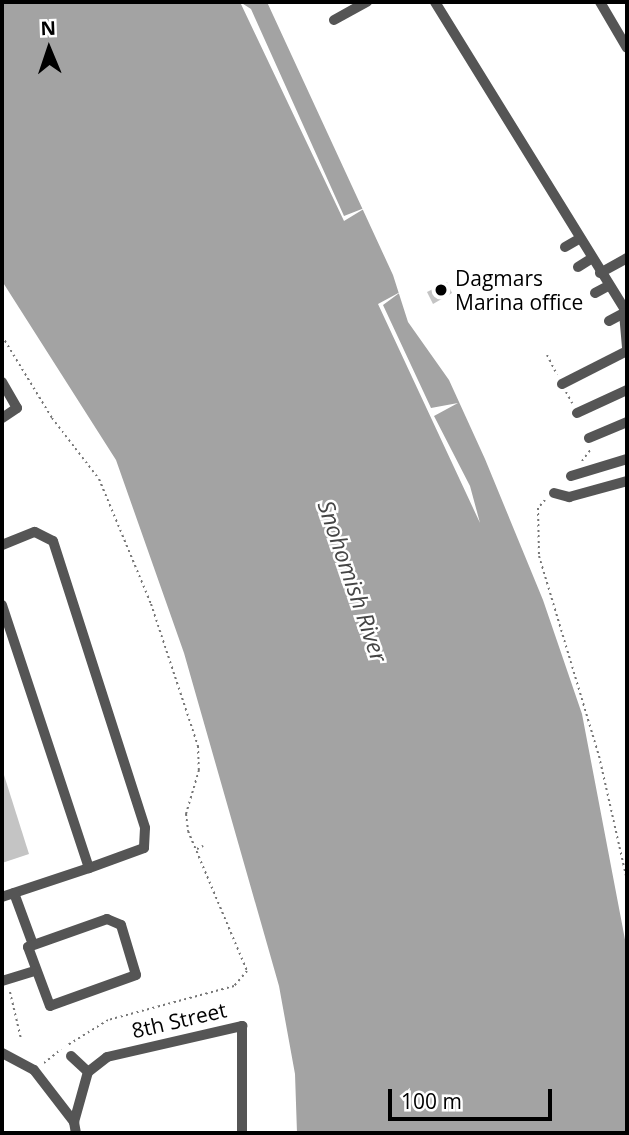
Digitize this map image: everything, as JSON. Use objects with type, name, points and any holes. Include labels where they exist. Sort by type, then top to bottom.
[{"type":"street","points":[[334,20],[367,2]]},
{"type":"street","points":[[435,2],[626,313],[627,351],[562,384]]},
{"type":"street","points":[[600,2],[627,48]]},
{"type":"street","points":[[565,247],[579,239]]},
{"type":"street","points":[[600,273],[627,258]]},
{"type":"street","points":[[578,267],[591,259]]},
{"type":"street","points":[[595,293],[608,286]]},
{"type":"street","points":[[609,321],[626,313]]},
{"type":"street","points":[[2,382],[17,408],[2,418]]},
{"type":"street","points":[[577,413],[627,390]]},
{"type":"street","points":[[589,438],[627,422]]},
{"type":"street","points":[[571,476],[627,459]]},
{"type":"street","points":[[554,493],[569,497],[627,481]]},
{"type":"street","points":[[2,545],[35,532],[53,541],[145,828],[144,848],[2,897]]},
{"type":"street","points":[[2,606],[89,867]]},
{"type":"street","points":[[14,893],[32,942],[27,953],[46,1002],[54,1006],[131,980],[136,970],[115,920],[32,942]]},
{"type":"street","points":[[4,981],[34,971]]},
{"type":"street","name":"8th Street","points":[[89,1072],[107,1056],[242,1026],[242,1133]]},
{"type":"street","points":[[2,1052],[34,1070],[75,1128]]},
{"type":"street","points":[[71,1056],[89,1072],[75,1128]]},
{"type":"path","points":[[2,336],[52,418],[99,479],[151,604],[198,746],[199,770],[186,814],[196,850],[245,962],[244,981],[108,1020],[34,1070]]},
{"type":"path","points":[[547,355],[577,413]]},
{"type":"path","points":[[571,476],[593,445],[589,438]]},
{"type":"path","points":[[554,493],[538,508],[540,556],[599,756],[627,880]]},
{"type":"path","points":[[196,850],[203,846]]},
{"type":"path","points":[[4,981],[21,1039]]},
{"type":"water","name":"Snohomish River","points":[[2,2],[267,2],[393,275],[408,322],[449,380],[485,459],[543,600],[582,714],[627,950],[627,1133],[297,1133],[295,1074],[279,986],[184,653],[116,460],[2,281]]},
{"type":"pier","points":[[240,2],[251,9],[344,216],[367,207],[344,221]]},
{"type":"pier","points":[[402,291],[383,305],[431,408],[458,403],[434,416],[470,486],[480,523],[378,304]]},
{"type":"building","name":"Dagmars Marina office","points":[[447,282],[452,293],[433,304],[427,292]]},
{"type":"building","points":[[4,775],[29,854],[2,863],[2,776]]},
{"type":"place","name":"Dagmars Marina office","points":[[441,290]]}]
